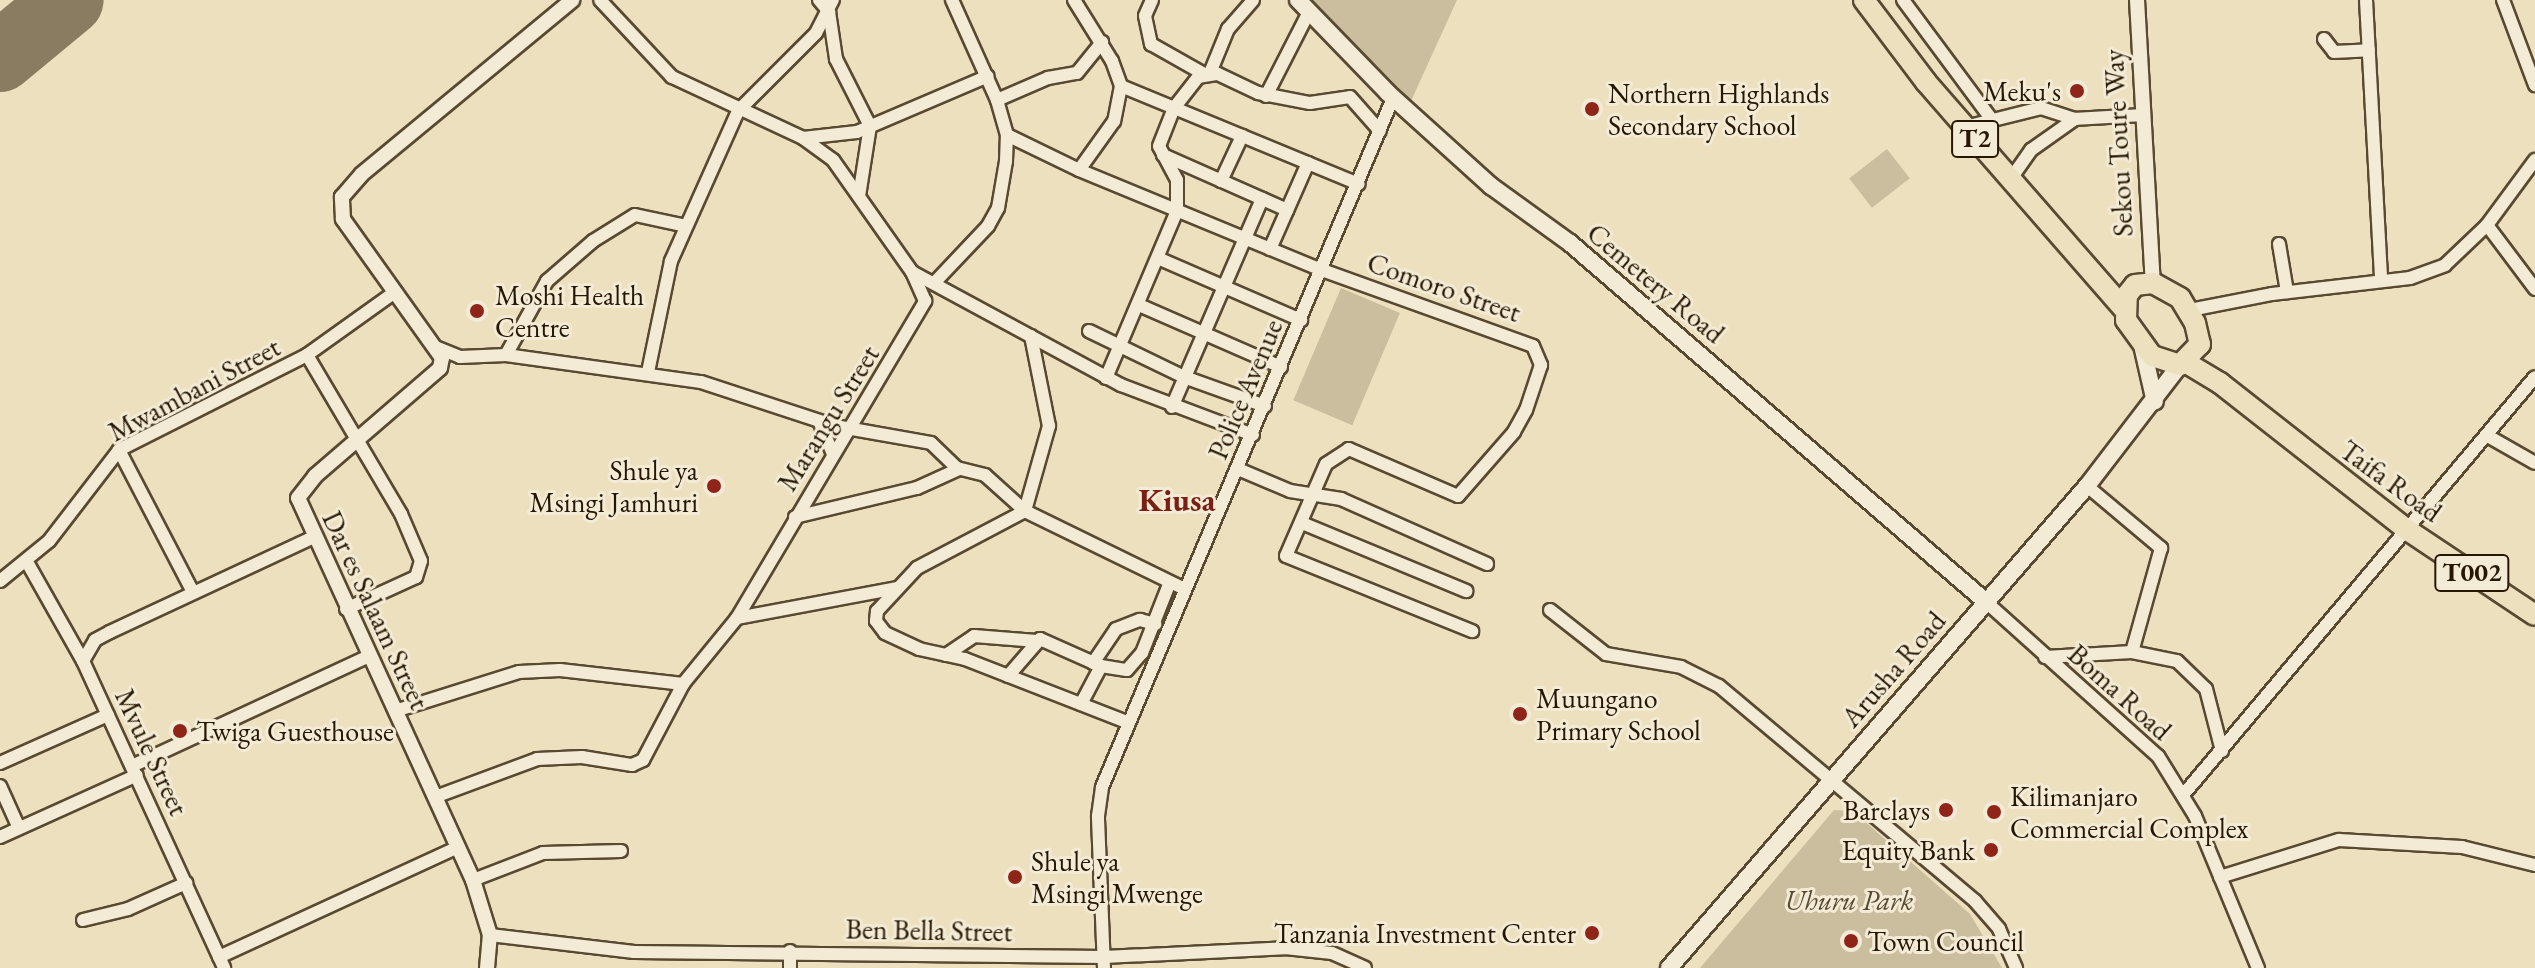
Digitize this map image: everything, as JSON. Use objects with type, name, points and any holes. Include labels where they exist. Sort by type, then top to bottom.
[{"type":"highway","name":"T2","points":[[1864,0],[2010,180],[2095,271],[2123,308],[2142,345]]},
{"type":"highway","name":"T2","points":[[2095,271],[2144,284],[2190,310]]},
{"type":"highway","points":[[2123,308],[2144,284]]},
{"type":"highway","name":"Taifa Road","points":[[2190,310],[2200,344],[2220,383]]},
{"type":"highway","points":[[2182,364],[2200,344]]},
{"type":"highway","name":"Taifa Road","points":[[2142,345],[2165,364],[2182,364],[2220,383],[2409,531],[2535,615]]},
{"type":"main road","name":"Cemetery Road","points":[[1304,6],[1393,98],[1985,601]]},
{"type":"main road","points":[[2142,345],[2155,402]]},
{"type":"main road","name":"Arusha Road","points":[[1669,968],[2087,486],[2182,364]]},
{"type":"street","points":[[572,0],[362,174],[342,197],[343,219],[438,348],[460,357],[506,355],[648,372],[725,389],[819,421],[931,443],[959,469],[985,475],[1025,511],[1185,589]]},
{"type":"street","name":"Marangu Street","points":[[435,797],[547,757],[639,763],[674,709],[683,684],[737,618],[832,452],[923,308],[924,294],[912,272],[833,160],[803,138],[738,111],[672,77],[600,0]]},
{"type":"street","points":[[819,0],[831,6]]},
{"type":"street","points":[[936,281],[976,242],[998,208],[1007,135],[988,76],[952,0]]},
{"type":"street","points":[[1074,0],[1102,42],[1121,86],[1114,121],[1079,170]]},
{"type":"street","points":[[1152,0],[1145,16],[1151,44],[1207,74],[1266,96],[1310,103],[1350,97],[1380,131]]},
{"type":"street","points":[[1160,154],[1174,108],[1207,74],[1228,29],[1253,0]]},
{"type":"street","points":[[1903,0],[1990,117]]},
{"type":"street","name":"Sekou Toure Way","points":[[2137,0],[2144,284]]},
{"type":"street","points":[[2366,0],[2381,281]]},
{"type":"street","points":[[2503,0],[2535,85]]},
{"type":"street","points":[[648,372],[664,286],[686,226],[738,111],[816,33],[831,6]]},
{"type":"street","points":[[831,6],[836,59],[870,126],[859,196]]},
{"type":"street","points":[[1266,96],[1304,6]]},
{"type":"street","points":[[2324,39],[2334,52],[2369,50]]},
{"type":"street","points":[[997,100],[1048,78],[1077,73],[1102,42]]},
{"type":"street","points":[[803,138],[844,135],[988,76]]},
{"type":"street","points":[[1121,86],[1359,184]]},
{"type":"street","name":"Police Avenue","points":[[1104,963],[1098,816],[1102,787],[1393,98]]},
{"type":"street","points":[[1965,127],[1990,117],[2041,108],[2075,119],[2142,115]]},
{"type":"street","points":[[2010,180],[2031,150],[2075,119]]},
{"type":"street","name":"Comoro Street","points":[[1007,135],[1079,170],[1322,270],[1533,346],[1541,365],[1538,384],[1514,432],[1458,496],[1349,449],[1326,464],[1315,494]]},
{"type":"street","points":[[1221,181],[1242,136]]},
{"type":"street","points":[[1160,154],[1287,210]]},
{"type":"street","points":[[1106,378],[1160,259],[1177,211],[1175,175],[1160,154]]},
{"type":"street","points":[[2190,310],[2287,292],[2410,278],[2445,265],[2487,225],[2535,160]]},
{"type":"street","points":[[1270,249],[1308,163]]},
{"type":"street","points":[[1172,407],[1221,287],[1262,199]]},
{"type":"street","points":[[506,355],[547,281],[593,241],[635,215],[686,226]]},
{"type":"street","points":[[2487,225],[2535,289]]},
{"type":"street","points":[[2279,244],[2287,292]]},
{"type":"street","points":[[1160,259],[1301,320]]},
{"type":"street","points":[[912,272],[936,281],[1106,378],[1172,407],[1253,435]]},
{"type":"street","name":"Mwambani Street","points":[[0,581],[27,562],[119,450],[307,355],[395,292]]},
{"type":"street","points":[[1139,305],[1281,367]]},
{"type":"street","points":[[1089,331],[1184,377],[1265,406]]},
{"type":"street","points":[[1031,336],[1049,426],[1025,511],[965,547],[934,556],[897,588],[875,615],[882,631],[919,649],[1008,676],[1129,723]]},
{"type":"street","name":"Dar es Salaam Street","points":[[438,348],[440,368],[300,493],[299,509],[473,880],[490,941]]},
{"type":"street","points":[[307,355],[401,514],[421,570],[416,577],[346,609]]},
{"type":"street","points":[[2183,795],[2409,531],[2535,377]]},
{"type":"street","points":[[819,421],[832,452]]},
{"type":"street","points":[[2486,435],[2535,463]]},
{"type":"street","points":[[119,450],[193,592]]},
{"type":"street","points":[[795,517],[917,488],[959,469]]},
{"type":"street","points":[[1238,469],[1290,491],[1351,502],[1487,564]]},
{"type":"street","points":[[2087,486],[2161,548],[2132,652]]},
{"type":"street","points":[[1315,494],[1286,556],[1472,631]]},
{"type":"street","points":[[1302,523],[1466,591]]},
{"type":"street","points":[[83,661],[95,640],[312,538]]},
{"type":"street","name":"Mvule Street","points":[[27,562],[83,661],[222,962]]},
{"type":"street","points":[[946,655],[965,639],[980,635],[1052,641],[1097,664],[1121,671],[1134,666],[1155,624],[1170,582]]},
{"type":"street","points":[[737,618],[897,588]]},
{"type":"street","name":"Boma Road","points":[[1985,601],[2158,756],[2183,795],[2258,968]]},
{"type":"street","points":[[1550,610],[1606,654],[1681,667],[1709,679],[1975,901],[1999,929],[2016,968]]},
{"type":"street","points":[[1081,704],[1097,664],[1116,629],[1140,620],[1155,624]]},
{"type":"street","points":[[1008,676],[1037,641]]},
{"type":"street","points":[[2045,657],[2132,652],[2177,661],[2201,680],[2217,716],[2222,751]]},
{"type":"street","points":[[0,837],[367,657]]},
{"type":"street","points":[[395,711],[529,671],[597,672],[683,684]]},
{"type":"street","points":[[0,763],[108,715]]},
{"type":"street","points":[[0,786],[19,828]]},
{"type":"street","points":[[2220,877],[2339,840],[2448,846],[2535,865]]},
{"type":"street","points":[[222,962],[458,847]]},
{"type":"street","points":[[473,880],[543,853],[621,851]]},
{"type":"street","points":[[83,920],[128,909],[186,883]]},
{"type":"street","points":[[487,968],[490,941]]},
{"type":"street","name":"Ben Bella Street","points":[[490,941],[634,952],[790,951],[1104,963],[1285,948],[1332,953],[1365,968]]},
{"type":"street","points":[[790,951],[790,968]]},
{"type":"street","points":[[634,952],[634,968]]},
{"type":"green space","points":[[1307,0],[1457,0],[1411,101]]},
{"type":"green space","points":[[1887,149],[1910,178],[1872,208],[1849,179]]},
{"type":"green space","points":[[1341,288],[1400,313],[1352,425],[1293,400]]},
{"type":"green space","name":"Uhuru Park","points":[[1834,810],[1853,811],[1970,914],[2002,968],[1700,968]]},
{"type":"runway","points":[[0,57],[69,0]]},
{"type":"place","name":"Meku's","points":[[2077,91]]},
{"type":"place","name":"Northern Highlands Secondary School","points":[[1592,109]]},
{"type":"place","name":"Moshi Health Centre","points":[[477,311]]},
{"type":"place","name":"Shule ya Msingi Jamhuri","points":[[714,486]]},
{"type":"place","name":"Muungano Primary School","points":[[1520,714]]},
{"type":"place","name":"Twiga Guesthouse","points":[[180,731]]},
{"type":"place","name":"Barclays","points":[[1946,810]]},
{"type":"place","name":"Kilimanjaro Commercial Complex","points":[[1994,812]]},
{"type":"place","name":"Equity Bank","points":[[1991,850]]},
{"type":"place","name":"Shule ya Msingi Mwenge","points":[[1015,877]]},
{"type":"place","name":"Tanzania Investment Center","points":[[1592,933]]},
{"type":"place","name":"Town Council","points":[[1851,941]]},
{"type":"district","name":"Kiusa","points":[[1177,500]]}]
